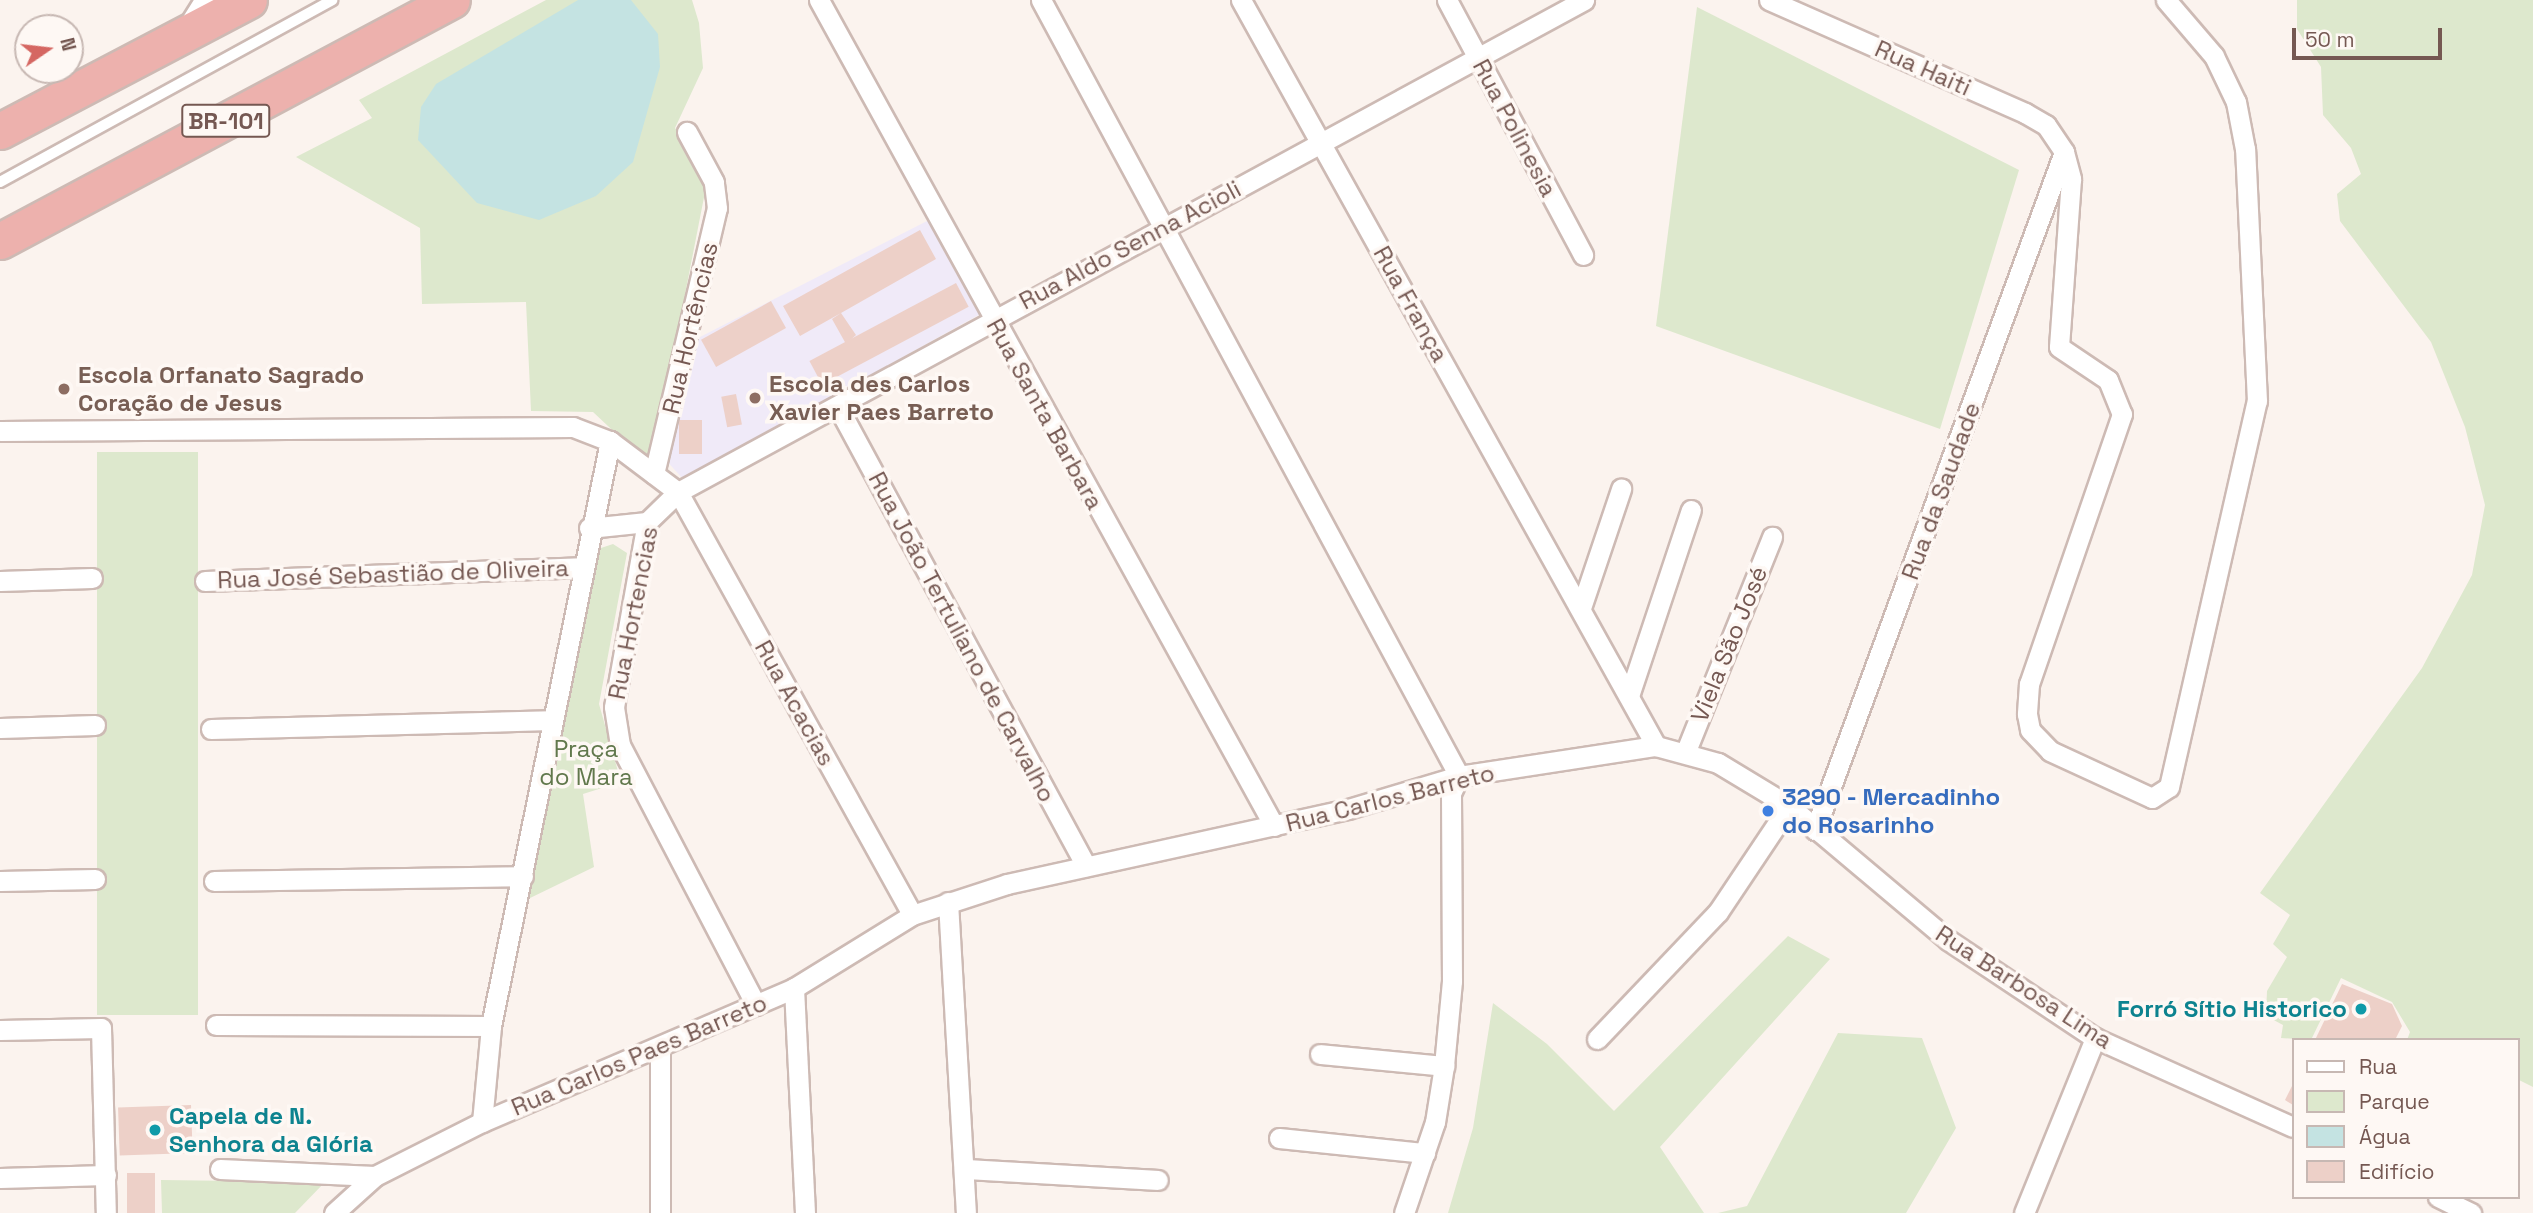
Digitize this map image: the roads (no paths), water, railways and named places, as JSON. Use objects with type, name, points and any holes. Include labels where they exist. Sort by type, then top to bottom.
[{"type":"highway","points":[[0,131],[249,0]]},
{"type":"highway","name":"BR-101","points":[[0,240],[452,0]]},
{"type":"street","points":[[182,36],[204,0]]},
{"type":"street","name":"Rua Santa Barbara","points":[[820,0],[992,318],[1274,826]]},
{"type":"street","points":[[1041,0],[1161,231],[1459,776],[1451,793],[1452,981],[1444,1066],[1425,1153],[1405,1213]]},
{"type":"street","name":"Rua França","points":[[1241,0],[1656,746]]},
{"type":"street","name":"Rua Polinesia","points":[[1447,0],[1583,255]]},
{"type":"street","name":"Rua Aldo Senna Acioli","points":[[678,492],[838,407],[992,318],[1161,231],[1476,56],[1584,0]]},
{"type":"street","name":"Rua Haiti","points":[[1769,0],[2025,114],[2046,125],[2064,152]]},
{"type":"street","points":[[2064,152],[2071,179],[2059,347],[2108,380],[2122,414],[2029,684],[2027,714],[2030,730],[2050,751],[2152,798],[2169,787],[2257,401],[2245,149],[2236,102],[2214,56],[2166,0]]},
{"type":"street","name":"Rua Hortências","points":[[654,474],[717,208],[714,182],[687,132]]},
{"type":"street","name":"Rua da Saudade","points":[[1815,830],[2064,152]]},
{"type":"street","name":"Rua João Tertuliano de Carvalho","points":[[838,407],[1086,866]]},
{"type":"street","points":[[0,431],[573,427],[610,441],[678,492]]},
{"type":"street","points":[[481,1122],[491,1026],[523,876],[550,720],[581,567],[610,441]]},
{"type":"street","points":[[1581,608],[1621,489]]},
{"type":"street","name":"Rua Hortencias","points":[[678,492],[646,522],[614,708],[620,745],[756,1005]]},
{"type":"street","name":"Rua Acacias","points":[[678,492],[912,915]]},
{"type":"street","points":[[1629,696],[1691,510]]},
{"type":"street","points":[[589,528],[646,522]]},
{"type":"street","name":"Viela São José","points":[[1686,751],[1772,537]]},
{"type":"street","name":"Rua José Sebastião de Oliveira","points":[[205,581],[581,567]]},
{"type":"street","points":[[0,580],[92,578]]},
{"type":"street","points":[[211,729],[550,720]]},
{"type":"street","points":[[0,728],[95,724]]},
{"type":"street","name":"Rua Carlos Barreto","points":[[948,902],[1086,866],[1274,826],[1459,776],[1656,746],[1686,751],[1789,806],[1815,830]]},
{"type":"street","points":[[1597,1039],[1718,912],[1789,806]]},
{"type":"street","name":"Rua Barbosa Lima","points":[[1815,830],[1948,940],[2095,1038],[2292,1127]]},
{"type":"street","points":[[214,881],[523,876]]},
{"type":"street","points":[[0,881],[95,879]]},
{"type":"street","points":[[948,902],[967,1168],[966,1213]]},
{"type":"street","name":"Rua Carlos Paes Barreto","points":[[334,1213],[374,1176],[481,1122],[794,988],[912,915],[948,902]]},
{"type":"street","points":[[794,988],[806,1213]]},
{"type":"street","points":[[216,1025],[491,1026]]},
{"type":"street","points":[[0,1030],[101,1028],[106,1213]]},
{"type":"street","points":[[2024,1213],[2095,1038]]},
{"type":"street","points":[[660,1047],[660,1213]]},
{"type":"street","points":[[1320,1054],[1444,1066]]},
{"type":"street","points":[[1279,1138],[1425,1153]]},
{"type":"street","points":[[967,1168],[1158,1180]]},
{"type":"street","points":[[220,1169],[374,1176]]},
{"type":"street","points":[[0,1178],[106,1175]]},
{"type":"street","points":[[2442,1199],[2471,1213]]},
{"type":"lane","points":[[0,183],[333,0]]},
{"type":"water","points":[[578,0],[631,0],[658,34],[660,67],[633,162],[596,196],[539,220],[477,203],[418,140],[421,107],[436,84]]},
{"type":"place","name":"Escola Orfanato Sagrado Coração de Jesus","points":[[64,389]]},
{"type":"place","name":"Escola des Carlos Xavier Paes Barreto","points":[[755,398]]},
{"type":"place","name":"3290 - Mercadinho do Rosarinho","points":[[1768,811]]},
{"type":"place","name":"Forró Sítio Historico","points":[[2361,1009]]},
{"type":"place","name":"Capela de N. Senhora da Glória","points":[[155,1130]]},
{"type":"park label","name":"Praça do Mara","points":[[586,763]]}]
